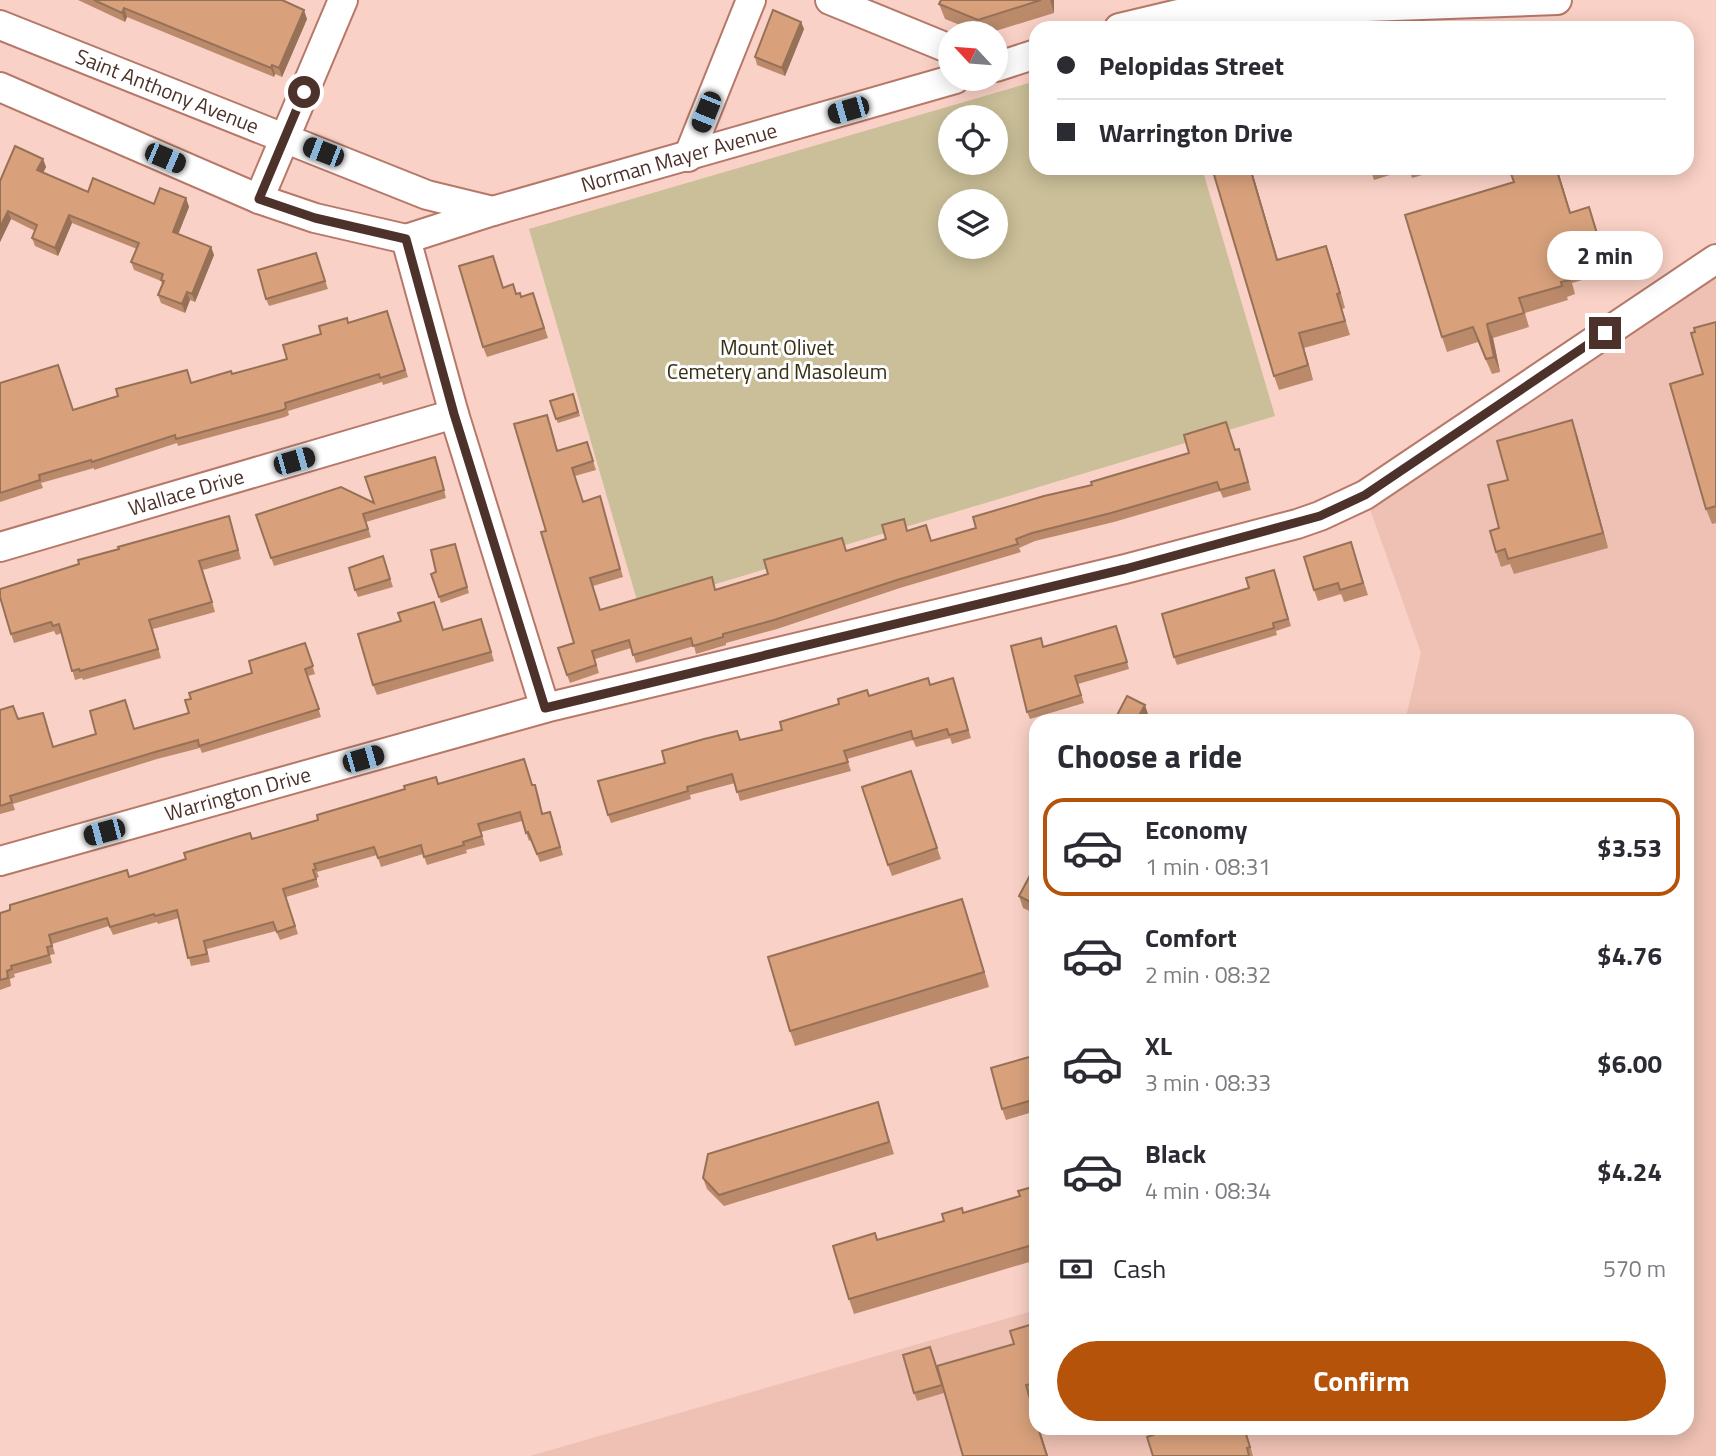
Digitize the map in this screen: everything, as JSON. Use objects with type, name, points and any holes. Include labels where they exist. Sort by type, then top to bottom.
[{"type":"street","points":[[259,199],[343,0]]},
{"type":"street","points":[[688,157],[751,0]]},
{"type":"street","points":[[830,0],[938,44]]},
{"type":"street","points":[[1138,21],[1175,7],[1557,0]]},
{"type":"street","name":"Saint Anthony Avenue","points":[[0,25],[428,195],[493,211]]},
{"type":"street","points":[[1008,63],[1029,56]]},
{"type":"street","name":"Norman Mayer Avenue","points":[[406,239],[493,211],[938,84]]},
{"type":"street","points":[[0,86],[259,199],[315,218],[406,239],[454,414],[545,708]]},
{"type":"street","name":"Warrington Drive","points":[[0,861],[545,708],[1125,569],[1320,516],[1365,495],[1716,259]]},
{"type":"street","name":"Wallace Drive","points":[[0,547],[454,414]]},
{"type":"shaded area","points":[[1716,259],[1716,1456],[530,1456],[1029,1312],[1029,1435],[1694,1435],[1694,714],[1407,714],[1421,653],[1365,495]]},
{"type":"green space","name":"Mount Olivet Cemetery and Masoleum","points":[[1029,83],[1029,175],[1204,175],[1275,416],[639,607],[529,229],[938,110],[938,175],[1008,175],[1008,105],[954,105]]},
{"type":"building","points":[[94,0],[282,0],[304,10],[279,68],[272,65],[271,68],[124,8],[122,13]]},
{"type":"building","points":[[941,0],[1041,0],[978,20],[939,4]]},
{"type":"building","points":[[773,10],[801,22],[782,68],[755,57]]},
{"type":"building","points":[[15,146],[43,159],[37,170],[88,192],[93,178],[154,204],[160,188],[186,198],[173,232],[211,247],[192,294],[187,292],[182,304],[158,295],[164,281],[161,280],[163,274],[131,262],[139,243],[69,215],[55,248],[32,238],[37,225],[8,211],[0,227],[0,181]]},
{"type":"building","points":[[1214,175],[1252,175],[1277,260],[1326,246],[1345,321],[1299,333],[1308,365],[1274,376]]},
{"type":"building","points":[[1512,175],[1558,175],[1570,213],[1589,207],[1604,257],[1566,268],[1570,280],[1561,282],[1562,286],[1519,298],[1524,313],[1487,324],[1494,357],[1486,359],[1473,327],[1442,337],[1405,215],[1514,182]]},
{"type":"building","points":[[316,253],[325,281],[266,299],[258,270]]},
{"type":"building","points":[[493,256],[503,288],[513,284],[516,294],[520,293],[521,297],[533,293],[544,328],[483,347],[459,266]]},
{"type":"building","points":[[387,311],[405,370],[380,378],[379,374],[285,403],[286,408],[283,410],[176,439],[175,435],[92,462],[91,460],[39,475],[40,480],[0,493],[0,383],[58,365],[73,410],[118,396],[116,389],[187,370],[191,383],[287,359],[283,345],[321,334],[319,326],[347,318],[348,323]]},
{"type":"building","points":[[1716,322],[1716,506],[1706,509],[1670,384],[1703,374],[1691,333],[1695,332],[1694,328]]},
{"type":"building","points":[[573,394],[578,412],[556,419],[550,401]]},
{"type":"building","points":[[547,415],[557,451],[587,442],[593,461],[572,468],[583,502],[600,496],[620,569],[590,578],[600,610],[712,577],[715,590],[768,574],[764,560],[842,538],[846,551],[886,539],[882,525],[904,519],[907,531],[926,525],[931,541],[976,528],[973,517],[1092,485],[1091,482],[1189,453],[1184,435],[1226,422],[1235,450],[1239,449],[1248,482],[1220,490],[1217,482],[1032,533],[1016,539],[1018,544],[723,634],[723,637],[693,646],[691,638],[633,655],[629,640],[592,651],[596,665],[567,675],[558,648],[574,643],[541,532],[546,531],[514,424]]},
{"type":"building","points":[[1572,420],[1603,533],[1508,559],[1505,549],[1496,552],[1490,531],[1499,528],[1488,485],[1508,480],[1497,441]]},
{"type":"building","points":[[435,457],[444,490],[363,514],[368,529],[271,558],[256,515],[341,487],[374,503],[365,477]]},
{"type":"building","points":[[229,516],[238,550],[199,561],[212,602],[149,620],[158,649],[72,671],[59,624],[53,626],[51,622],[11,634],[0,589],[79,564],[78,560],[119,549],[118,547]]},
{"type":"building","points":[[1351,542],[1363,583],[1340,590],[1338,583],[1314,590],[1304,557]]},
{"type":"building","points":[[455,544],[467,587],[439,597],[431,574],[436,572],[431,550]]},
{"type":"building","points":[[383,556],[390,579],[355,590],[349,568]]},
{"type":"building","points":[[1274,570],[1288,619],[1273,623],[1274,628],[1174,657],[1162,614],[1249,588],[1246,578]]},
{"type":"building","points":[[434,602],[443,630],[481,619],[491,652],[373,685],[358,634],[401,621],[398,613]]},
{"type":"building","points":[[1116,626],[1127,662],[1075,676],[1081,695],[1027,712],[1011,646],[1041,638],[1043,647]]},
{"type":"building","points":[[305,643],[313,666],[305,669],[319,709],[199,746],[198,740],[10,796],[12,802],[0,806],[0,710],[13,706],[18,719],[43,713],[53,747],[96,734],[90,711],[125,700],[134,729],[189,713],[185,700],[191,699],[189,693],[252,673],[249,661]]},
{"type":"building","points":[[928,678],[930,685],[953,678],[968,730],[949,735],[947,729],[913,739],[911,731],[844,751],[848,762],[737,792],[732,774],[687,787],[688,791],[608,815],[598,781],[665,763],[662,751],[737,731],[740,740],[782,730],[780,722],[839,704],[838,699],[867,690],[869,696]]},
{"type":"building","points":[[1127,696],[1145,705],[1140,714],[1118,714]]},
{"type":"building","points":[[524,759],[532,785],[535,785],[542,814],[550,812],[560,847],[537,854],[528,832],[526,833],[520,812],[478,824],[482,836],[463,842],[464,845],[424,857],[421,845],[378,858],[374,847],[314,864],[316,879],[283,889],[295,926],[277,932],[273,922],[204,941],[207,954],[188,958],[177,910],[110,927],[107,918],[49,935],[52,946],[47,947],[49,955],[11,966],[12,969],[7,971],[8,978],[0,980],[0,913],[10,910],[10,905],[127,870],[129,877],[186,859],[184,853],[250,833],[252,839],[318,820],[317,815],[405,789],[404,786],[436,777],[438,784]]},
{"type":"building","points":[[911,771],[937,848],[888,865],[862,787]]},
{"type":"building","points":[[1029,877],[1029,901],[1019,896]]},
{"type":"building","points":[[962,899],[984,972],[790,1031],[768,957]]},
{"type":"building","points":[[1029,1057],[1029,1101],[1002,1109],[991,1068]]},
{"type":"building","points":[[878,1102],[889,1142],[719,1195],[703,1178],[708,1154]]},
{"type":"building","points":[[1029,1188],[1029,1246],[849,1299],[833,1246],[875,1233],[877,1240],[944,1221],[942,1214],[962,1208],[963,1213],[1020,1196],[1018,1191]]},
{"type":"building","points":[[1029,1325],[1029,1384],[1026,1385],[1029,1396],[1029,1435],[1040,1435],[1047,1456],[963,1456],[937,1366],[1014,1344],[1010,1331]]},
{"type":"building","points":[[930,1347],[942,1385],[914,1393],[903,1355]]},
{"type":"building","points":[[1246,1435],[1250,1447],[1247,1448],[1249,1456],[1153,1456],[1147,1437]]},
{"type":"route","points":[[304,92],[259,199],[315,218],[406,239],[454,414],[545,708],[1125,569],[1320,516],[1365,495],[1605,333]]}]
